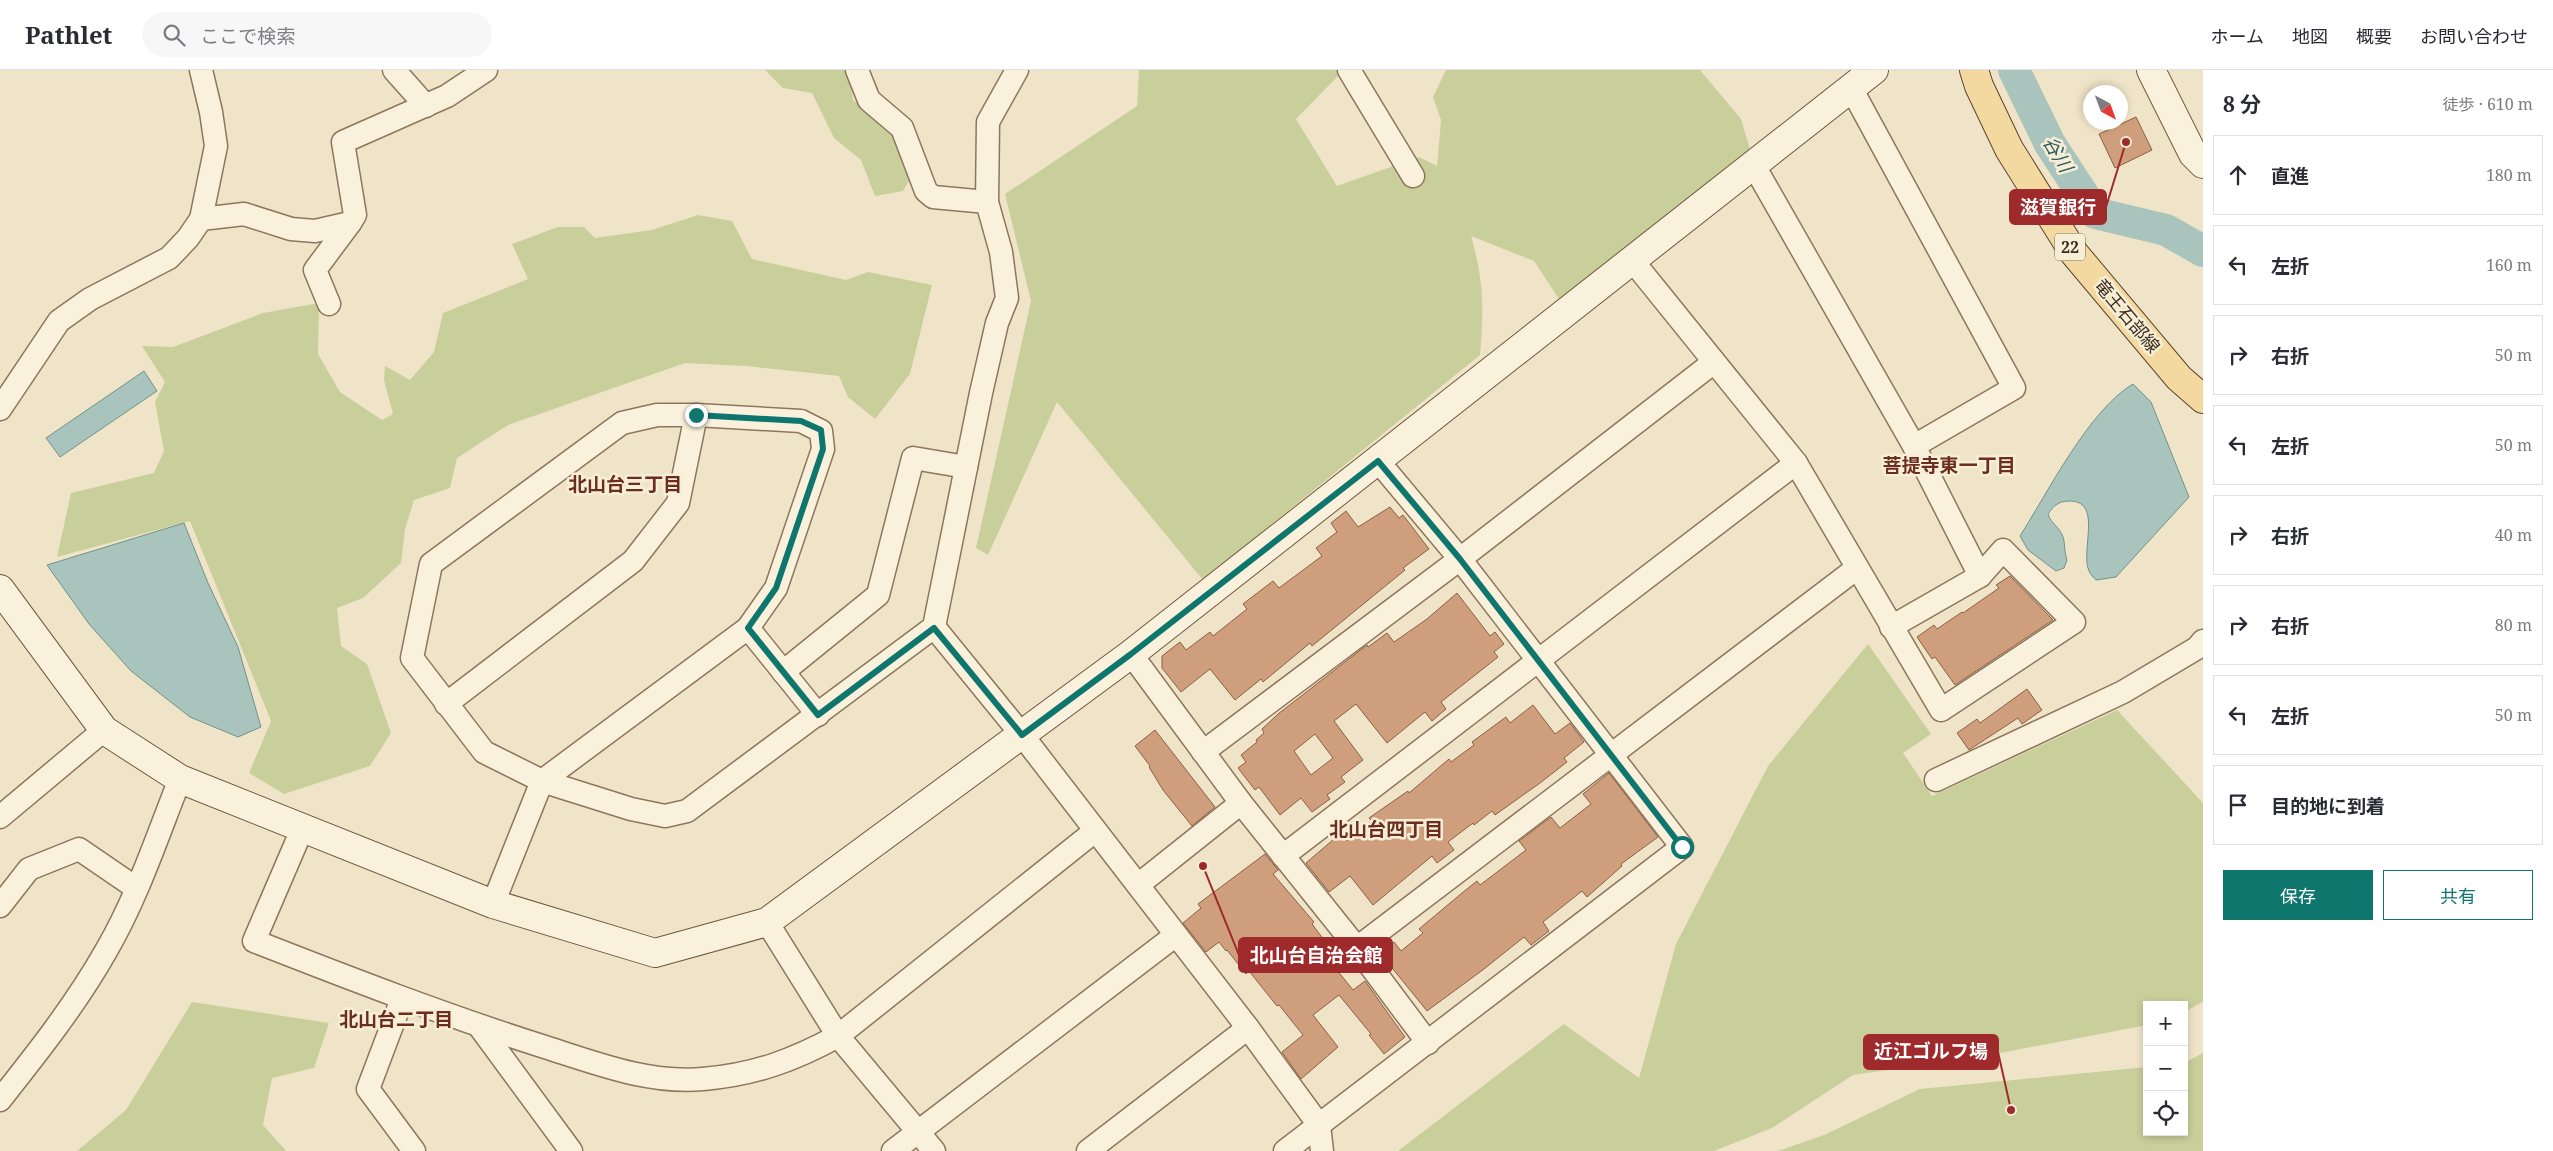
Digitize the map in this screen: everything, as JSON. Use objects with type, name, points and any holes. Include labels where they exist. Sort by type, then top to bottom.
[{"type":"main road","name":"竜王石部線","points":[[1974,70],[1979,86],[2009,149],[2074,253],[2180,378],[2203,399]]},
{"type":"street","points":[[0,410],[60,320],[90,299],[169,258],[188,238],[201,219],[216,146],[211,112],[201,70]]},
{"type":"street","points":[[394,70],[426,106]]},
{"type":"street","points":[[329,304],[314,270],[355,215],[344,142],[447,96],[486,70]]},
{"type":"street","points":[[857,70],[869,100],[902,128],[926,191],[933,197],[987,202]]},
{"type":"street","points":[[493,904],[542,781],[748,628],[776,588],[823,449],[821,430],[801,421],[696,415],[658,415],[622,422],[432,564],[412,658],[484,752],[542,781],[631,809],[665,816],[687,811],[934,628],[995,332],[1007,298],[1001,252],[987,202],[988,122],[1017,70]]},
{"type":"street","points":[[1349,70],[1413,176]]},
{"type":"street","points":[[0,589],[104,730],[180,779],[493,904],[655,953],[767,922],[1131,654],[1874,70]]},
{"type":"street","points":[[2151,70],[2192,154],[2203,164]]},
{"type":"street","points":[[1851,88],[2014,388],[1914,446]]},
{"type":"street","points":[[1753,164],[1914,446],[1980,576]]},
{"type":"street","points":[[201,219],[244,214],[291,230],[315,231],[350,223]]},
{"type":"street","points":[[1632,260],[1796,463],[1891,627],[1941,710],[2074,622],[2003,550],[1980,576],[1891,627]]},
{"type":"street","points":[[1203,752],[1460,559],[1714,362]]},
{"type":"street","points":[[446,704],[633,561],[678,502],[696,415]]},
{"type":"street","points":[[783,672],[878,595],[913,458],[966,467]]},
{"type":"street","points":[[1285,1151],[1682,847],[1460,559],[1378,461]]},
{"type":"street","points":[[1282,856],[1796,463]]},
{"type":"street","points":[[1357,948],[1857,568]]},
{"type":"street","points":[[748,628],[818,715]]},
{"type":"street","points":[[934,628],[1022,735],[1248,1028],[1319,1125],[1322,1151]]},
{"type":"street","points":[[1936,780],[2123,692],[2197,648],[2203,641]]},
{"type":"street","points":[[1131,654],[1241,803],[1357,948],[1428,1043]]},
{"type":"street","points":[[0,817],[104,730]]},
{"type":"street","points":[[0,1100],[50,1036],[106,951],[136,888],[180,779]]},
{"type":"street","points":[[1138,886],[1241,803]]},
{"type":"street","points":[[303,827],[254,941],[402,999],[604,1066],[655,1078],[702,1080],[746,1073],[801,1056],[838,1036],[1095,831]]},
{"type":"street","points":[[0,906],[29,868],[80,849],[136,888]]},
{"type":"street","points":[[767,922],[838,1036],[920,1131],[934,1151]]},
{"type":"street","points":[[893,1151],[1176,935]]},
{"type":"street","points":[[402,999],[368,1089],[414,1151]]},
{"type":"street","points":[[479,1026],[570,1151]]},
{"type":"street","points":[[1088,1151],[1248,1028]]},
{"type":"green space","points":[[765,70],[849,70],[853,100],[896,134],[910,179],[903,191],[875,196],[861,160],[834,138],[812,93],[783,88]]},
{"type":"green space","points":[[1139,70],[1338,70],[1340,74],[1296,119],[1337,186],[1419,157],[1437,166],[1441,120],[1433,97],[1446,70],[1700,70],[1741,119],[1752,156],[1559,299],[1534,261],[1471,236],[1481,281],[1482,323],[1480,355],[1203,580],[1057,402],[988,555],[976,548],[1031,301],[1005,194],[1137,106]]},
{"type":"green space","points":[[698,215],[732,221],[752,259],[846,280],[868,272],[932,285],[910,374],[875,419],[848,397],[839,376],[746,366],[685,363],[508,425],[457,458],[450,488],[414,500],[405,529],[401,563],[363,598],[337,608],[341,646],[367,664],[391,733],[370,766],[284,794],[249,773],[271,721],[190,521],[57,557],[71,493],[154,473],[164,451],[155,402],[165,382],[142,346],[173,347],[263,313],[319,303],[318,354],[340,392],[382,420],[393,414],[384,380],[385,366],[410,380],[434,352],[443,313],[528,279],[512,244],[558,227],[584,227],[595,238],[652,230]]},
{"type":"green space","points":[[1868,644],[1931,734],[1903,753],[1932,796],[2117,710],[2203,803],[2203,1002],[2188,1010],[2188,1001],[2143,1001],[2143,1026],[1979,1057],[1853,1075],[1772,1128],[1714,1151],[1398,1151],[1564,1024],[1639,1078],[1676,944],[1768,766]]},
{"type":"green space","points":[[192,1002],[329,1023],[314,1068],[272,1078],[263,1125],[286,1151],[77,1151],[126,1110]]},
{"type":"green space","points":[[2203,1053],[2203,1151],[1778,1151],[1824,1135],[1920,1089],[2143,1067],[2143,1136],[2188,1136],[2188,1061]]},
{"type":"water","points":[[144,371],[157,391],[60,457],[46,438]]},
{"type":"water","points":[[2133,384],[2151,402],[2189,497],[2116,577],[2096,580],[2090,572],[2087,562],[2088,518],[2086,509],[2080,503],[2070,501],[2057,504],[2048,514],[2062,534],[2067,560],[2064,568],[2056,571],[2028,550],[2020,536],[2056,475],[2085,432],[2117,396]]},
{"type":"water","points":[[184,523],[208,583],[238,647],[261,727],[238,737],[190,717],[131,671],[89,624],[47,565]]},
{"type":"building","points":[[2136,117],[2152,150],[2115,168],[2099,134],[2108,130],[2128,130],[2128,121]]},
{"type":"building","points":[[1390,507],[1399,518],[1403,515],[1429,549],[1403,568],[1405,570],[1312,646],[1310,643],[1263,682],[1261,679],[1235,700],[1210,669],[1181,692],[1162,668],[1162,656],[1180,642],[1186,650],[1210,632],[1213,636],[1247,609],[1243,604],[1273,581],[1279,588],[1322,556],[1316,548],[1337,532],[1331,523],[1346,511],[1358,527]]},
{"type":"building","points":[[2010,576],[2053,620],[1955,685],[1935,657],[1932,659],[1917,637],[1934,625],[1937,629],[1963,613],[1999,588],[1996,585]]},
{"type":"building","points":[[1457,593],[1490,636],[1495,632],[1504,644],[1494,652],[1498,657],[1441,702],[1446,709],[1432,721],[1425,712],[1387,743],[1356,704],[1334,721],[1363,760],[1341,777],[1345,782],[1327,795],[1330,799],[1312,812],[1301,798],[1280,815],[1259,787],[1255,790],[1238,768],[1246,762],[1241,755],[1257,742],[1256,740],[1264,733],[1262,729],[1278,714],[1367,645],[1368,647],[1387,633],[1394,642],[1427,619]],"holes":[[[1315,734],[1333,758],[1311,775],[1294,751]]]},
{"type":"building","points":[[2027,689],[2042,710],[2022,724],[2018,718],[1969,750],[1957,733],[1977,719],[1980,723]]},
{"type":"building","points":[[1533,705],[1555,734],[1570,723],[1584,742],[1564,758],[1567,762],[1495,815],[1492,811],[1474,825],[1473,823],[1448,842],[1454,850],[1437,863],[1432,856],[1373,905],[1350,876],[1329,892],[1306,863],[1341,833],[1347,841],[1372,821],[1369,818],[1408,791],[1409,793],[1449,759],[1451,762],[1474,745],[1472,742],[1506,717],[1510,723]]},
{"type":"building","points":[[1155,730],[1215,807],[1192,826],[1163,790],[1150,766],[1135,746]]},
{"type":"building","points":[[1609,773],[1658,837],[1621,864],[1622,866],[1587,897],[1582,891],[1543,922],[1549,931],[1531,945],[1524,937],[1427,1011],[1380,953],[1394,942],[1401,951],[1423,933],[1419,929],[1462,893],[1477,881],[1480,885],[1526,850],[1519,841],[1551,817],[1560,828],[1591,804],[1583,794]]},
{"type":"building","points":[[1265,854],[1278,870],[1273,874],[1314,922],[1312,924],[1330,948],[1324,954],[1353,990],[1365,981],[1405,1037],[1384,1054],[1369,1035],[1371,1034],[1339,995],[1313,1015],[1338,1047],[1301,1079],[1282,1052],[1303,1035],[1249,971],[1246,974],[1219,942],[1206,952],[1183,923],[1201,908],[1198,904]]},
{"type":"waterway","name":"谷川","points":[[2014,70],[2050,144],[2095,213],[2166,230],[2203,251]]},
{"type":"place","name":"滋賀銀行","points":[[2126,142]]},
{"type":"place","name":"北山台自治会館","points":[[1203,866]]},
{"type":"place","name":"近江ゴルフ場","points":[[2011,1110]]},
{"type":"district","name":"菩提寺東一丁目","points":[[1949,465]]},
{"type":"district","name":"北山台三丁目","points":[[625,484]]},
{"type":"district","name":"北山台四丁目","points":[[1386,829]]},
{"type":"district","name":"北山台二丁目","points":[[396,1019]]},
{"type":"route","points":[[696,415],[801,421],[821,430],[823,449],[776,588],[748,628],[818,715],[934,628],[1022,735],[1131,654],[1378,461],[1460,559],[1682,847]]}]
